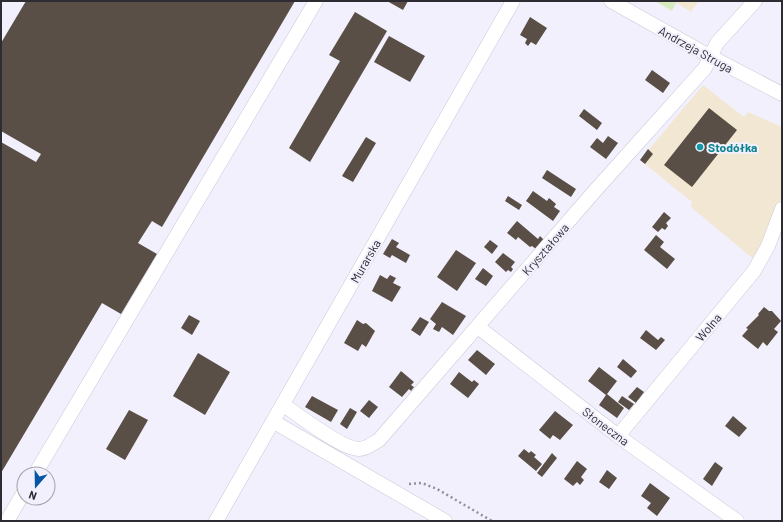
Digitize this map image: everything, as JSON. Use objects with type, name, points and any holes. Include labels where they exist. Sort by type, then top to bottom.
[{"type":"street","points":[[40,466],[316,1]]},
{"type":"street","name":"Murarska","points":[[216,521],[284,405],[513,1]]},
{"type":"street","name":"Andrzeja Struga","points":[[611,1],[711,58],[782,94]]},
{"type":"street","name":"Kryształowa","points":[[284,405],[317,428],[349,447],[359,449],[365,448],[378,440],[478,327],[593,193],[705,68],[717,43],[756,1]]},
{"type":"street","name":"Wolna","points":[[618,436],[754,271],[768,246],[782,209]]},
{"type":"street","name":"Słoneczna","points":[[478,327],[618,436],[737,521]]},
{"type":"street","points":[[274,422],[445,521]]},
{"type":"street","points":[[7,521],[16,506]]},
{"type":"path","points":[[406,484],[422,483],[492,521]]},
{"type":"shaded area","points":[[673,1],[699,1],[691,12]]},
{"type":"shaded area","points":[[703,85],[744,117],[748,112],[782,127],[782,196],[759,257],[756,261],[691,207],[692,202],[640,160]]},
{"type":"green space","points":[[655,1],[677,1],[672,11]]},
{"type":"building","points":[[26,1],[295,1],[162,227],[152,221],[138,243],[157,254],[121,314],[102,303],[1,473],[1,142],[36,162],[41,154],[1,131],[1,43]]},
{"type":"building","points":[[387,1],[408,1],[403,10]]},
{"type":"building","points":[[355,12],[387,31],[310,162],[289,148],[340,61],[329,55]]},
{"type":"building","points":[[530,17],[547,28],[536,45],[531,42],[528,46],[525,43],[527,39],[520,35]]},
{"type":"building","points":[[389,36],[425,56],[410,82],[374,62]]},
{"type":"building","points":[[652,70],[670,83],[663,93],[645,80]]},
{"type":"building","name":"Stodółka","points":[[709,108],[737,130],[692,187],[664,165]]},
{"type":"building","points":[[584,109],[602,123],[597,130],[579,116]]},
{"type":"building","points":[[608,136],[618,143],[606,159],[590,147],[597,138],[603,143]]},
{"type":"building","points":[[366,137],[376,143],[353,182],[342,176]]},
{"type":"building","points":[[648,149],[653,154],[645,164],[640,160]]},
{"type":"building","points":[[547,170],[576,189],[571,197],[542,178]]},
{"type":"building","points":[[533,191],[547,201],[549,198],[556,204],[554,207],[560,211],[553,221],[526,201]]},
{"type":"building","points":[[508,196],[522,205],[519,210],[505,201]]},
{"type":"building","points":[[664,212],[671,218],[666,223],[668,226],[665,230],[662,228],[658,232],[652,227]]},
{"type":"building","points":[[517,221],[538,239],[540,236],[544,240],[536,249],[532,246],[530,247],[518,237],[516,240],[507,233]]},
{"type":"building","points":[[656,235],[664,242],[660,247],[675,259],[667,269],[644,250]]},
{"type":"building","points":[[392,239],[399,243],[396,247],[410,255],[406,263],[392,255],[390,258],[383,254]]},
{"type":"building","points":[[490,240],[498,246],[492,254],[484,247]]},
{"type":"building","points":[[456,250],[476,263],[457,291],[437,277]]},
{"type":"building","points":[[503,253],[515,262],[511,267],[513,269],[511,272],[508,270],[506,272],[495,262]]},
{"type":"building","points":[[483,268],[493,276],[486,286],[475,279]]},
{"type":"building","points":[[380,275],[387,279],[390,275],[396,278],[393,283],[401,287],[392,302],[372,291]]},
{"type":"building","points":[[442,302],[466,316],[453,335],[442,327],[439,332],[433,329],[436,324],[430,319]]},
{"type":"building","points":[[764,307],[769,311],[772,311],[781,321],[774,329],[778,332],[767,346],[763,342],[758,349],[742,336],[748,329],[746,328],[759,315],[758,314]]},
{"type":"building","points":[[189,315],[200,321],[192,335],[181,328]]},
{"type":"building","points":[[420,317],[429,322],[420,336],[411,330]]},
{"type":"building","points":[[357,320],[363,324],[366,323],[375,331],[366,347],[362,344],[358,351],[344,343]]},
{"type":"building","points":[[646,330],[658,340],[661,337],[665,340],[656,350],[640,338]]},
{"type":"building","points":[[477,350],[495,364],[486,375],[468,360]]},
{"type":"building","points":[[198,353],[230,372],[205,415],[173,396]]},
{"type":"building","points":[[623,359],[637,371],[631,378],[617,367]]},
{"type":"building","points":[[599,367],[617,381],[607,394],[624,408],[617,418],[599,405],[606,395],[588,381]]},
{"type":"building","points":[[401,371],[414,382],[411,385],[414,387],[411,391],[409,389],[402,397],[389,387]]},
{"type":"building","points":[[459,372],[472,382],[474,380],[479,384],[468,398],[450,384]]},
{"type":"building","points":[[637,387],[644,392],[636,403],[628,397]]},
{"type":"building","points":[[312,396],[338,410],[331,422],[305,407]]},
{"type":"building","points":[[622,396],[634,404],[629,410],[618,402]]},
{"type":"building","points":[[369,400],[378,407],[369,418],[360,411]]},
{"type":"building","points":[[350,408],[357,412],[347,429],[340,424]]},
{"type":"building","points":[[129,410],[148,420],[125,460],[106,449]]},
{"type":"building","points":[[555,411],[573,425],[560,440],[553,435],[550,439],[539,430]]},
{"type":"building","points":[[733,416],[747,428],[739,437],[725,426]]},
{"type":"building","points":[[524,449],[529,453],[531,451],[536,455],[534,457],[542,464],[536,471],[518,456]]},
{"type":"building","points":[[552,453],[557,458],[542,477],[537,473]]},
{"type":"building","points":[[577,461],[587,469],[581,477],[584,480],[580,485],[577,482],[573,486],[564,479]]},
{"type":"building","points":[[715,462],[723,468],[712,486],[703,479]]},
{"type":"building","points":[[607,470],[617,478],[609,489],[599,482]]},
{"type":"building","points":[[650,483],[670,498],[657,516],[647,508],[651,503],[641,496]]},
{"type":"place","name":"Stodółka","points":[[700,147]]}]
